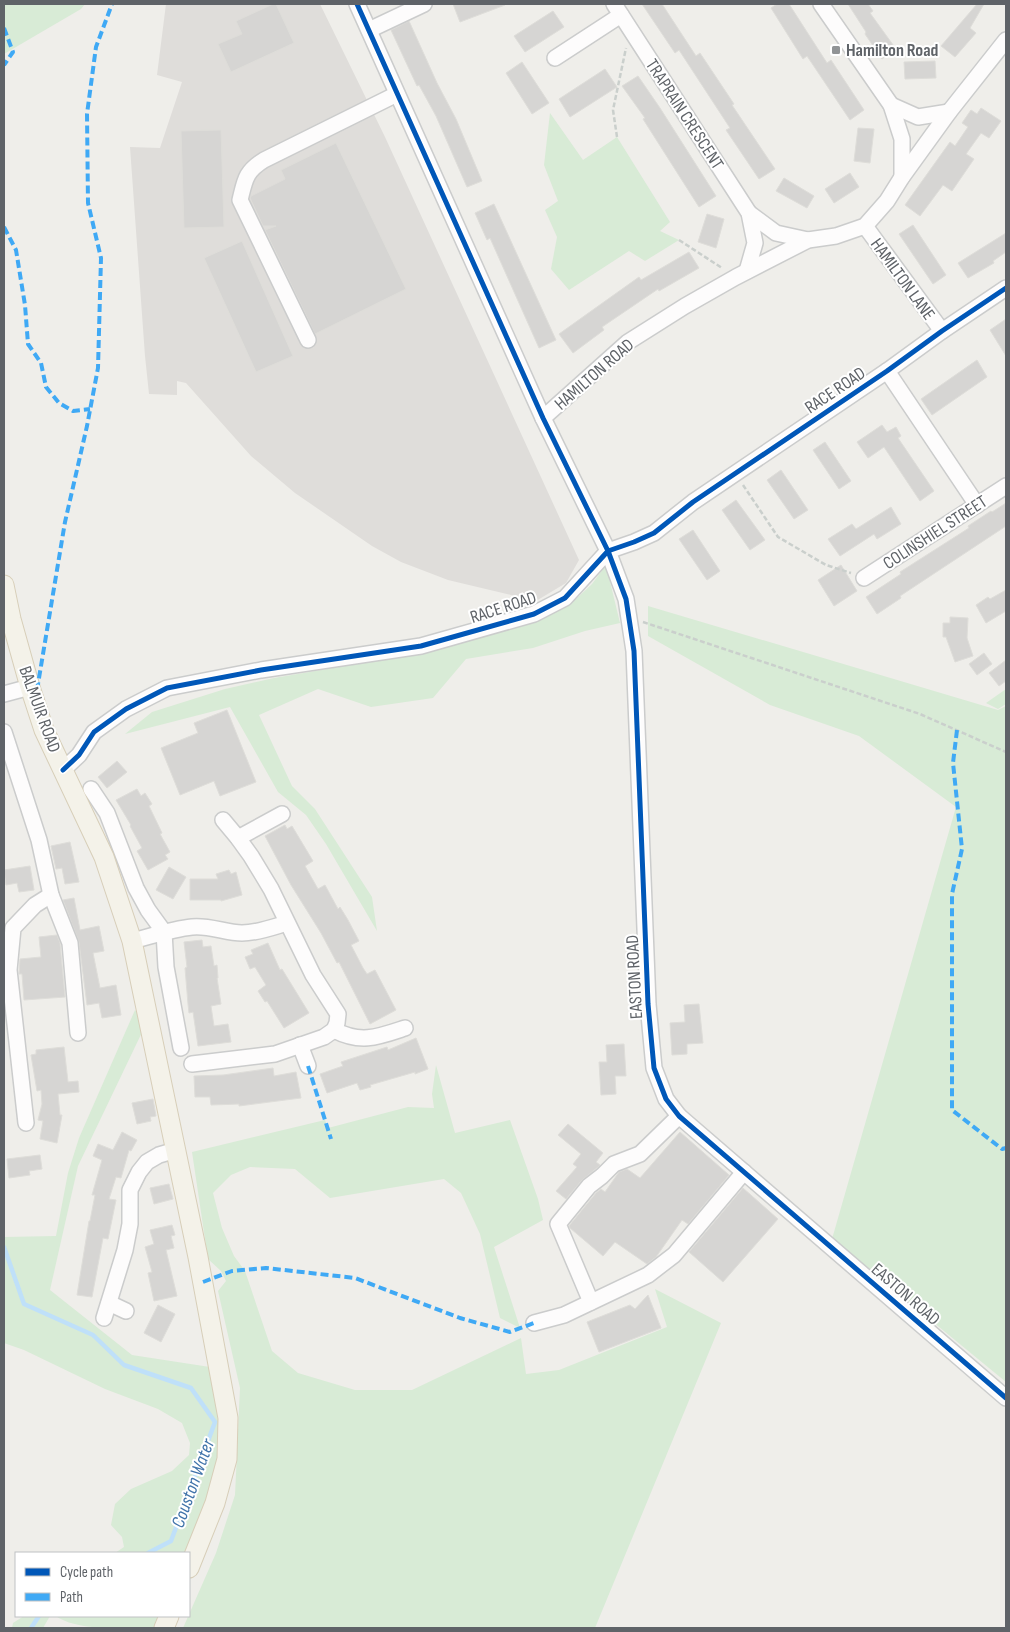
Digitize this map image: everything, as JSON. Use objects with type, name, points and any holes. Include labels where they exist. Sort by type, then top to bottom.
[{"type":"main road","name":"BALMUIR ROAD","points":[[4,585],[11,619],[30,688],[44,730],[104,857],[132,941],[198,1257],[228,1418],[227,1459],[215,1503],[190,1566]]},
{"type":"street","name":"EASTON ROAD","points":[[357,4],[543,418],[608,551],[626,600],[634,651],[648,1004],[654,1068],[666,1098],[679,1116],[1006,1398]]},
{"type":"street","points":[[369,30],[424,4]]},
{"type":"street","points":[[821,4],[891,105],[902,139],[902,177]]},
{"type":"street","name":"TRAPRAIN CRESCENT","points":[[555,58],[618,9],[748,213],[755,243],[742,274]]},
{"type":"street","name":"HAMILTON ROAD","points":[[543,418],[628,342],[685,306],[808,240],[836,236],[864,226],[887,201],[949,112],[1006,40]]},
{"type":"street","points":[[308,340],[240,200],[245,178],[253,167],[264,160],[397,94]]},
{"type":"street","points":[[891,105],[918,118],[949,112]]},
{"type":"street","name":"TRAPRAIN CRESCENT","points":[[748,213],[776,233],[808,240]]},
{"type":"street","name":"HAMILTON LANE","points":[[864,226],[942,331]]},
{"type":"street","name":"RACE ROAD","points":[[63,770],[79,755],[94,732],[126,709],[167,688],[262,670],[421,646],[534,614],[565,598],[608,551],[654,533],[693,502],[887,372],[942,331],[1006,288]]},
{"type":"street","points":[[887,372],[976,505]]},
{"type":"street","name":"COLINSHIEL STREET","points":[[864,578],[1006,486]]},
{"type":"street","points":[[4,694],[30,688]]},
{"type":"street","points":[[4,732],[39,840],[51,895],[70,943],[78,1033]]},
{"type":"street","points":[[91,789],[107,813],[136,888],[148,910],[164,932],[166,967],[181,1048]]},
{"type":"street","points":[[238,838],[282,814]]},
{"type":"street","points":[[192,1064],[274,1054],[324,1037],[334,1030],[337,1023],[338,1014],[313,975],[261,873],[238,838],[223,820]]},
{"type":"street","points":[[26,1123],[8,970],[13,928],[35,905],[51,895]]},
{"type":"street","points":[[132,941],[164,932],[193,927],[242,933],[260,932],[287,922]]},
{"type":"street","points":[[334,1030],[347,1036],[375,1038],[405,1028]]},
{"type":"street","points":[[300,1045],[308,1066]]},
{"type":"street","points":[[591,1302],[558,1224],[589,1186],[614,1164],[640,1154],[679,1116]]},
{"type":"street","points":[[104,1318],[127,1242],[130,1224],[130,1190],[139,1172],[147,1162],[158,1155],[176,1150]]},
{"type":"street","points":[[534,1323],[564,1315],[648,1276],[674,1255],[744,1172]]},
{"type":"street","points":[[109,1303],[126,1310]]},
{"type":"path","points":[[617,137],[613,110],[630,29]]},
{"type":"path","points":[[679,240],[742,274]]},
{"type":"path","points":[[736,473],[778,537],[826,565],[864,578]]},
{"type":"path","points":[[629,617],[920,714],[1006,752]]},
{"type":"shaded area","points":[[166,4],[320,4],[385,137],[579,560],[566,583],[536,601],[448,580],[401,562],[372,546],[295,493],[251,456],[186,383],[177,381],[177,395],[149,394],[130,147],[160,148],[182,82],[157,75]]},
{"type":"green space","points":[[4,4],[85,4],[81,9],[4,54]]},
{"type":"green space","points":[[550,113],[583,160],[617,137],[670,222],[660,231],[679,240],[645,261],[629,251],[569,290],[551,269],[557,237],[545,210],[558,201],[544,165]]},
{"type":"green space","points":[[606,565],[620,623],[585,631],[533,648],[466,659],[433,698],[371,707],[318,689],[259,715],[292,786],[315,809],[372,897],[377,931],[326,844],[306,815],[278,792],[230,707],[125,734],[152,712],[225,689],[274,678],[386,659],[531,623],[576,599],[592,584]]},
{"type":"green space","points":[[648,606],[998,710],[1006,706],[1006,1382],[832,1239],[956,807],[859,736],[770,705],[648,636]]},
{"type":"green space","points":[[1006,689],[1006,704],[998,709],[986,703]]},
{"type":"green space","points":[[135,1010],[146,1024],[78,1166],[50,1290],[132,1355],[210,1367],[219,1402],[219,1459],[212,1494],[187,1552],[116,1552],[124,1547],[122,1537],[111,1525],[115,1504],[131,1489],[172,1471],[189,1455],[190,1443],[182,1423],[158,1409],[105,1389],[24,1350],[4,1343],[4,1237],[56,1236],[68,1173],[79,1138]]},
{"type":"green space","points":[[436,1065],[455,1133],[510,1120],[538,1199],[543,1220],[494,1247],[520,1328],[500,1318],[480,1234],[461,1193],[444,1179],[330,1198],[295,1169],[250,1167],[231,1175],[213,1193],[222,1228],[234,1256],[245,1271],[272,1351],[298,1373],[355,1390],[412,1390],[521,1338],[526,1374],[559,1370],[667,1327],[655,1289],[721,1323],[595,1628],[183,1628],[188,1617],[190,1617],[190,1612],[216,1553],[235,1495],[240,1388],[218,1291],[226,1281],[221,1271],[208,1259],[192,1152],[325,1120],[328,1128],[408,1107],[434,1108],[432,1094]]},
{"type":"green space","points":[[22,1617],[49,1617],[43,1628],[12,1628],[13,1623]]},
{"type":"green space","points":[[58,1617],[163,1617],[158,1628],[90,1627],[65,1621]]},
{"type":"building","points":[[276,4],[294,43],[231,72],[218,44],[242,34],[236,21]]},
{"type":"building","points":[[453,4],[505,4],[505,5],[460,22]]},
{"type":"building","points":[[642,4],[662,4],[696,56],[700,53],[775,169],[759,179],[726,130],[730,128],[679,50],[675,53]]},
{"type":"building","points":[[777,4],[789,4],[827,63],[831,60],[864,110],[850,120],[807,56],[803,59],[771,8]]},
{"type":"building","points":[[848,4],[868,4],[873,11],[870,13],[896,49],[882,59]]},
{"type":"building","points":[[977,4],[984,4],[970,28],[976,33],[955,57],[941,46]]},
{"type":"building","points":[[553,11],[564,27],[525,52],[514,36]]},
{"type":"building","points":[[409,21],[437,83],[456,119],[482,181],[467,187],[436,116],[419,85],[417,86],[391,30]]},
{"type":"building","points":[[935,61],[936,78],[905,79],[904,62]]},
{"type":"building","points":[[522,62],[549,103],[532,114],[506,73]]},
{"type":"building","points":[[605,69],[617,87],[570,117],[559,99]]},
{"type":"building","points":[[638,76],[716,196],[699,207],[643,119],[645,118],[622,86]]},
{"type":"building","points":[[981,108],[1001,121],[989,138],[981,133],[966,154],[974,159],[952,191],[943,185],[920,216],[905,205],[950,142],[955,146],[968,127],[962,123],[971,110],[977,114]]},
{"type":"building","points":[[858,128],[874,129],[870,163],[854,161]]},
{"type":"building","points":[[221,130],[224,227],[184,228],[181,131]]},
{"type":"building","points":[[336,143],[406,289],[315,334],[265,230],[276,226],[263,226],[250,198],[285,179],[281,170]]},
{"type":"building","points":[[850,173],[859,187],[834,203],[825,189]]},
{"type":"building","points":[[784,178],[814,196],[807,208],[776,191]]},
{"type":"building","points":[[494,204],[556,340],[539,348],[490,238],[487,240],[475,213]]},
{"type":"building","points":[[707,214],[724,219],[716,248],[698,242]]},
{"type":"building","points":[[913,225],[946,275],[933,284],[899,234]]},
{"type":"building","points":[[1006,233],[1006,252],[993,261],[994,263],[968,278],[958,263]]},
{"type":"building","points":[[242,241],[293,356],[256,372],[204,258]]},
{"type":"building","points":[[689,252],[699,268],[659,291],[658,289],[602,327],[604,330],[573,353],[559,334],[639,277],[641,280]]},
{"type":"building","points":[[1006,319],[1006,356],[990,330]]},
{"type":"building","points":[[977,360],[987,377],[932,415],[921,399]]},
{"type":"building","points":[[882,425],[887,432],[896,427],[901,436],[898,438],[934,491],[920,501],[884,447],[868,458],[857,442]]},
{"type":"building","points":[[825,442],[851,481],[839,489],[813,450]]},
{"type":"building","points":[[781,470],[808,510],[794,519],[767,480]]},
{"type":"building","points":[[736,500],[765,540],[750,550],[722,510]]},
{"type":"building","points":[[1006,503],[1006,526],[900,596],[901,598],[877,614],[866,597],[901,574],[900,572],[969,528],[968,526]]},
{"type":"building","points":[[891,507],[901,524],[877,539],[874,534],[840,556],[828,539],[852,524],[856,529]]},
{"type":"building","points":[[693,530],[720,571],[707,580],[679,539]]},
{"type":"building","points":[[841,565],[857,591],[834,606],[818,580]]},
{"type":"building","points":[[1006,590],[1006,611],[986,623],[976,605],[988,597],[990,599]]},
{"type":"building","points":[[950,617],[968,618],[967,638],[973,656],[955,662],[946,637],[943,637],[943,623],[950,623]]},
{"type":"building","points":[[984,653],[992,664],[977,675],[969,664]]},
{"type":"building","points":[[1006,660],[1006,681],[999,686],[989,673]]},
{"type":"building","points":[[227,710],[256,782],[220,796],[214,781],[180,795],[161,748],[198,733],[194,723]]},
{"type":"building","points":[[117,761],[127,772],[107,788],[98,777]]},
{"type":"building","points":[[137,789],[141,796],[145,793],[152,804],[149,806],[162,833],[160,834],[170,852],[165,855],[168,859],[148,870],[137,851],[142,848],[116,800]]},
{"type":"building","points":[[285,825],[287,829],[292,826],[313,861],[305,866],[318,889],[325,885],[338,909],[340,907],[348,920],[359,941],[351,945],[363,968],[367,974],[375,970],[396,1010],[370,1024],[339,962],[337,963],[291,885],[265,836]]},
{"type":"building","points":[[70,842],[79,882],[65,884],[62,868],[56,869],[51,846]]},
{"type":"building","points":[[30,866],[34,890],[19,892],[17,883],[6,885],[4,870]]},
{"type":"building","points":[[169,867],[186,877],[173,899],[156,890]]},
{"type":"building","points":[[229,870],[231,874],[236,872],[242,895],[221,901],[190,900],[190,879],[218,879],[216,874]]},
{"type":"building","points":[[74,898],[80,930],[99,926],[104,951],[93,953],[100,988],[116,985],[121,1015],[102,1018],[99,1003],[87,1005],[79,942],[63,900]]},
{"type":"building","points":[[57,935],[60,943],[65,997],[24,1000],[22,974],[19,974],[20,959],[41,957],[39,937]]},
{"type":"building","points":[[202,940],[203,947],[211,946],[214,966],[217,965],[221,1004],[211,1006],[214,1026],[228,1024],[231,1042],[198,1046],[193,1012],[189,1013],[184,942]]},
{"type":"building","points":[[268,943],[280,970],[282,969],[309,1013],[284,1028],[267,1001],[265,1002],[258,991],[266,985],[255,967],[250,969],[245,957],[253,954],[251,950]]},
{"type":"building","points":[[699,1004],[703,1043],[687,1044],[687,1054],[672,1055],[670,1023],[685,1022],[684,1005]]},
{"type":"building","points":[[416,1038],[428,1069],[370,1085],[371,1087],[360,1090],[357,1083],[327,1093],[320,1074],[343,1066],[341,1062],[387,1047],[388,1050]]},
{"type":"building","points":[[624,1044],[626,1076],[615,1076],[616,1094],[601,1095],[599,1062],[607,1062],[606,1045]]},
{"type":"building","points":[[64,1047],[68,1082],[78,1081],[79,1092],[58,1094],[60,1115],[62,1115],[57,1143],[40,1139],[43,1121],[38,1120],[42,1104],[41,1090],[37,1091],[31,1055],[36,1054],[36,1050]]},
{"type":"building","points":[[273,1068],[274,1076],[296,1072],[301,1098],[239,1106],[239,1104],[211,1105],[210,1097],[195,1097],[194,1076],[223,1075]]},
{"type":"building","points":[[153,1099],[156,1116],[150,1117],[151,1121],[137,1124],[132,1103]]},
{"type":"building","points":[[568,1124],[603,1153],[596,1162],[600,1165],[582,1180],[566,1199],[556,1191],[577,1167],[573,1164],[581,1154],[558,1135]]},
{"type":"building","points":[[122,1132],[137,1140],[131,1151],[129,1150],[121,1178],[116,1177],[109,1199],[116,1200],[108,1239],[103,1238],[92,1297],[77,1295],[95,1195],[92,1195],[102,1160],[93,1156],[98,1144],[113,1150]]},
{"type":"building","points":[[680,1132],[729,1175],[688,1224],[682,1220],[656,1257],[647,1264],[615,1242],[603,1256],[570,1228],[569,1226],[596,1193],[601,1189],[605,1192],[619,1172],[627,1169],[640,1178]]},
{"type":"building","points":[[40,1155],[42,1169],[29,1171],[30,1175],[9,1178],[7,1159]]},
{"type":"building","points":[[169,1184],[173,1199],[154,1204],[150,1188]]},
{"type":"building","points":[[743,1188],[778,1219],[723,1282],[689,1252]]},
{"type":"building","points":[[172,1225],[175,1235],[171,1236],[174,1248],[166,1250],[177,1296],[154,1301],[148,1273],[152,1272],[145,1247],[154,1244],[150,1230]]},
{"type":"building","points":[[648,1295],[661,1328],[599,1352],[587,1322],[630,1305],[635,1309]]},
{"type":"building","points":[[158,1305],[175,1314],[161,1342],[144,1333]]},
{"type":"waterway","name":"Couston Water","points":[[4,1247],[24,1304],[93,1335],[124,1365],[191,1388],[215,1422],[171,1541],[150,1552]]},
{"type":"waterway","name":"Couston Water","points":[[31,1628],[38,1617]]},
{"type":"marked path","points":[[35,702],[65,522],[98,368],[101,258],[88,203],[87,114],[96,47],[112,4]]},
{"type":"marked path","points":[[4,28],[13,52],[4,65]]},
{"type":"marked path","points":[[4,227],[16,250],[25,305],[28,344],[41,363],[46,387],[59,403],[73,411],[90,409]]},
{"type":"marked path","points":[[957,730],[953,763],[962,849],[952,894],[952,1110],[1002,1149],[1006,1148]]},
{"type":"marked path","points":[[308,1066],[331,1139]]},
{"type":"marked path","points":[[203,1282],[232,1271],[266,1268],[355,1278],[460,1318],[510,1332],[534,1323]]},
{"type":"cycle path","points":[[357,4],[543,418],[608,551],[626,599],[634,651],[648,1004],[654,1068],[666,1099],[679,1116],[1006,1398]]},
{"type":"cycle path","points":[[63,770],[79,755],[94,732],[126,709],[167,688],[261,670],[421,646],[534,614],[565,598],[608,551],[654,533],[693,502],[1006,288]]},
{"type":"place","name":"Hamilton Road","points":[[836,50]]}]
